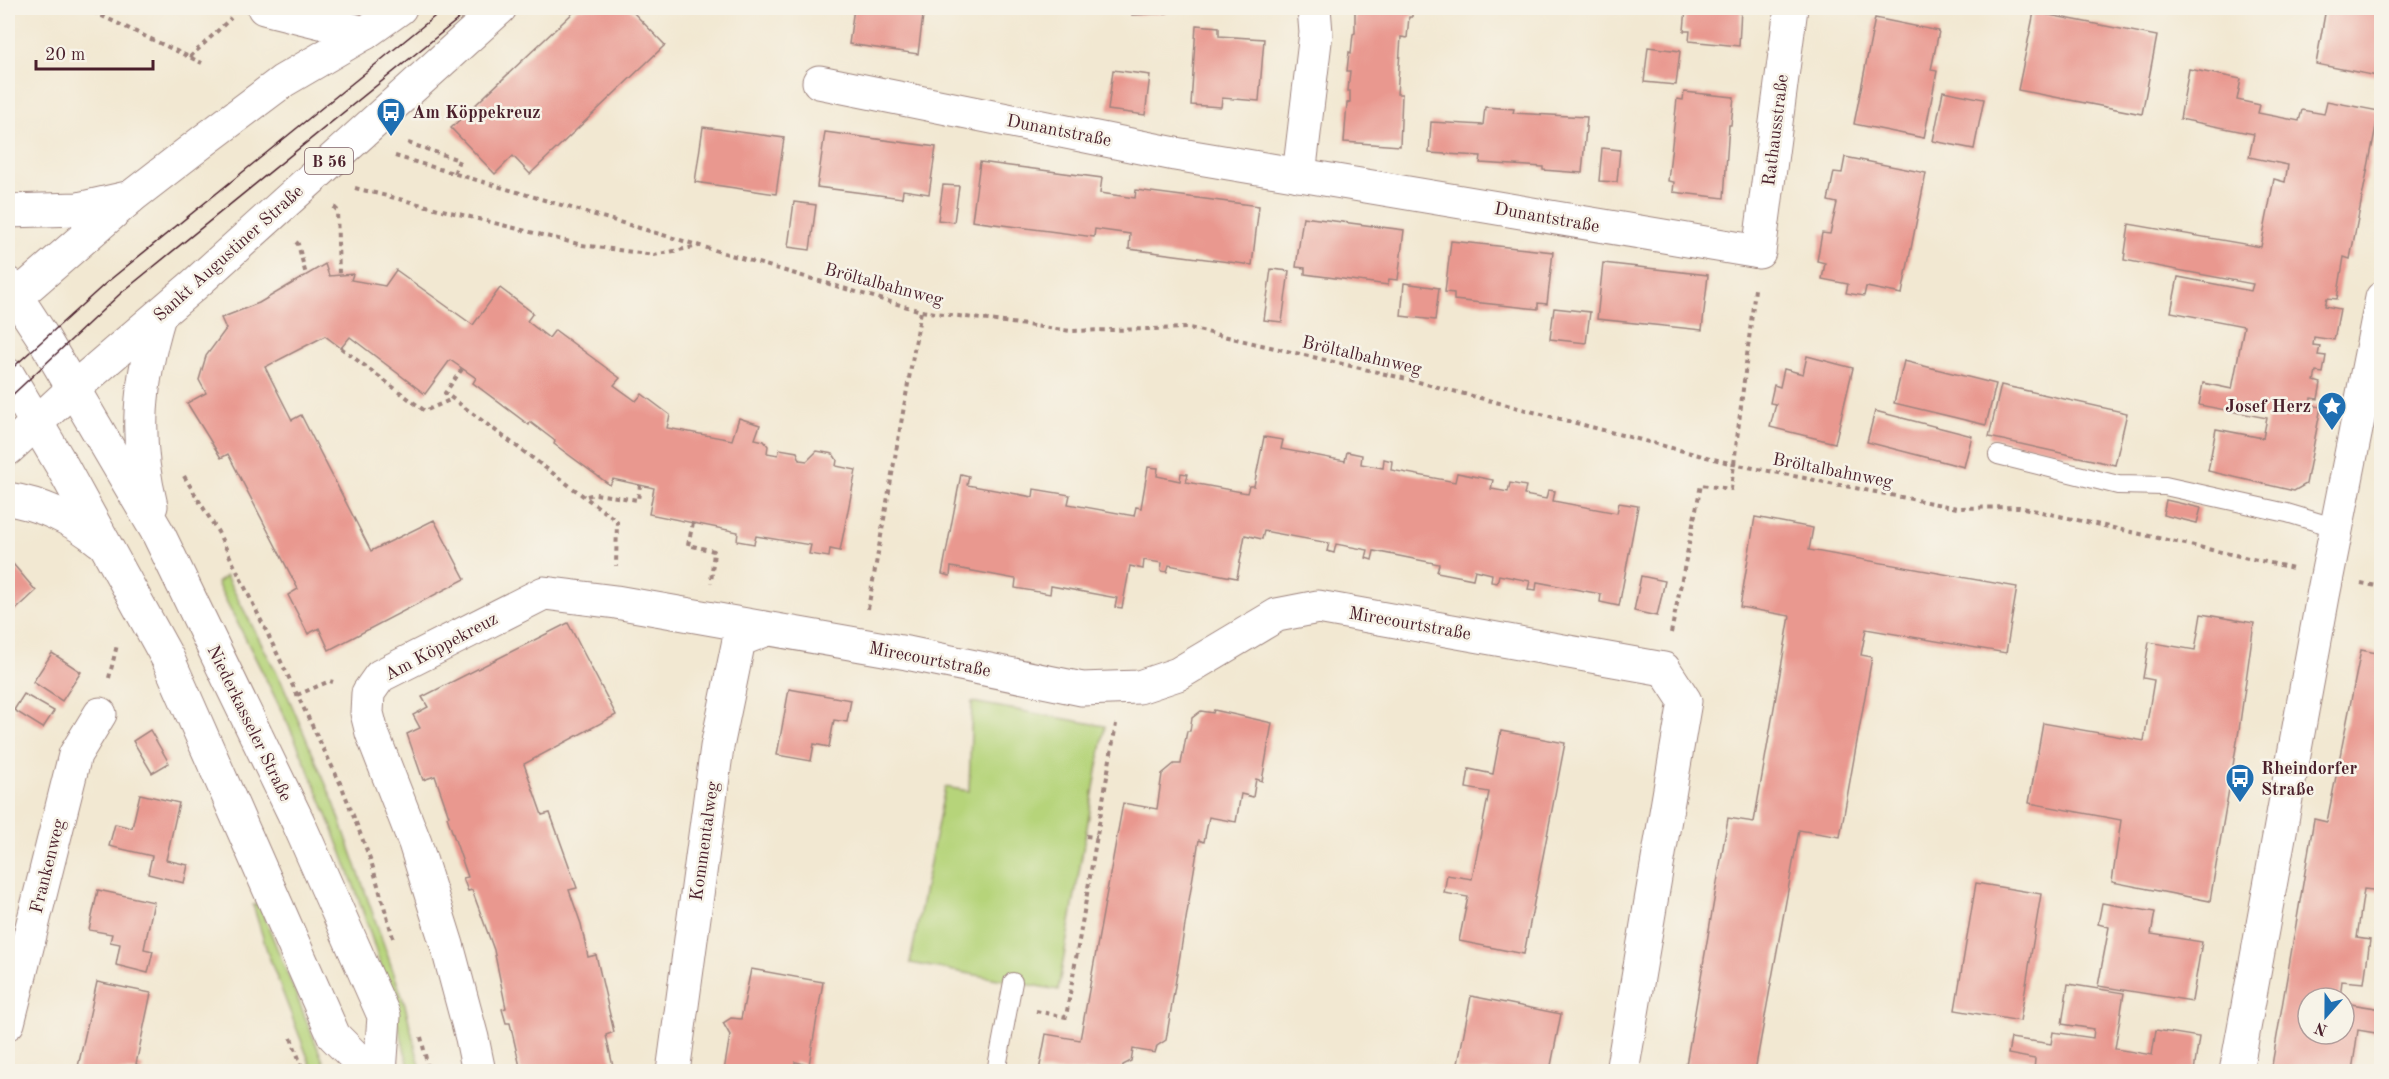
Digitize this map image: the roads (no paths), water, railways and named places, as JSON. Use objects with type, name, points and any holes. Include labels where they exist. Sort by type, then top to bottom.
[{"type":"street","points":[[264,8],[365,33]]},
{"type":"street","points":[[10,294],[131,197],[283,81],[365,33],[400,8]]},
{"type":"street","name":"Sankt Augustiner Straße","points":[[8,449],[500,8]]},
{"type":"street","points":[[1299,175],[1316,33],[1314,8]]},
{"type":"street","name":"Rathausstraße","points":[[1760,252],[1791,8]]},
{"type":"street","name":"Dunantstraße","points":[[819,82],[1175,154],[1760,252]]},
{"type":"street","points":[[8,211],[78,209],[131,197]]},
{"type":"street","name":"Niederkasseler Straße","points":[[10,294],[73,389],[158,534],[298,822],[384,1016],[380,1071]]},
{"type":"street","points":[[2236,1071],[2327,576],[2382,298]]},
{"type":"street","points":[[158,534],[147,492],[139,432],[144,370],[159,316]]},
{"type":"street","points":[[8,375],[168,659],[334,1036],[370,1071]]},
{"type":"street","points":[[8,499],[42,507],[59,515],[76,524],[106,546]]},
{"type":"street","name":"Am Köppekreuz","points":[[478,1071],[472,1038],[447,945],[415,843],[372,733],[367,713],[368,693],[380,676],[544,593],[616,602],[765,630]]},
{"type":"street","name":"Mirecourtstraße","points":[[765,630],[1082,688],[1122,688],[1139,687],[1178,674],[1277,615],[1318,607],[1664,669],[1685,701],[1622,1071]]},
{"type":"street","name":"Kommentalweg","points":[[673,1071],[717,747],[739,640],[765,630]]},
{"type":"street","name":"Frankenweg","points":[[8,1023],[75,755],[100,714]]},
{"type":"lane","points":[[1998,455],[2118,485],[2165,486],[2287,513],[2337,528]]},
{"type":"lane","points":[[996,1071],[1013,982]]},
{"type":"tram line","points":[[8,372],[106,283],[445,8]]},
{"type":"tram line","points":[[8,399],[120,294],[472,8]]},
{"type":"place","name":"Am Köppekreuz","points":[[391,138]]},
{"type":"place","name":"Josef Herz","points":[[2332,432]]},
{"type":"place","name":"Rheindorfer Straße","points":[[2240,804]]}]
